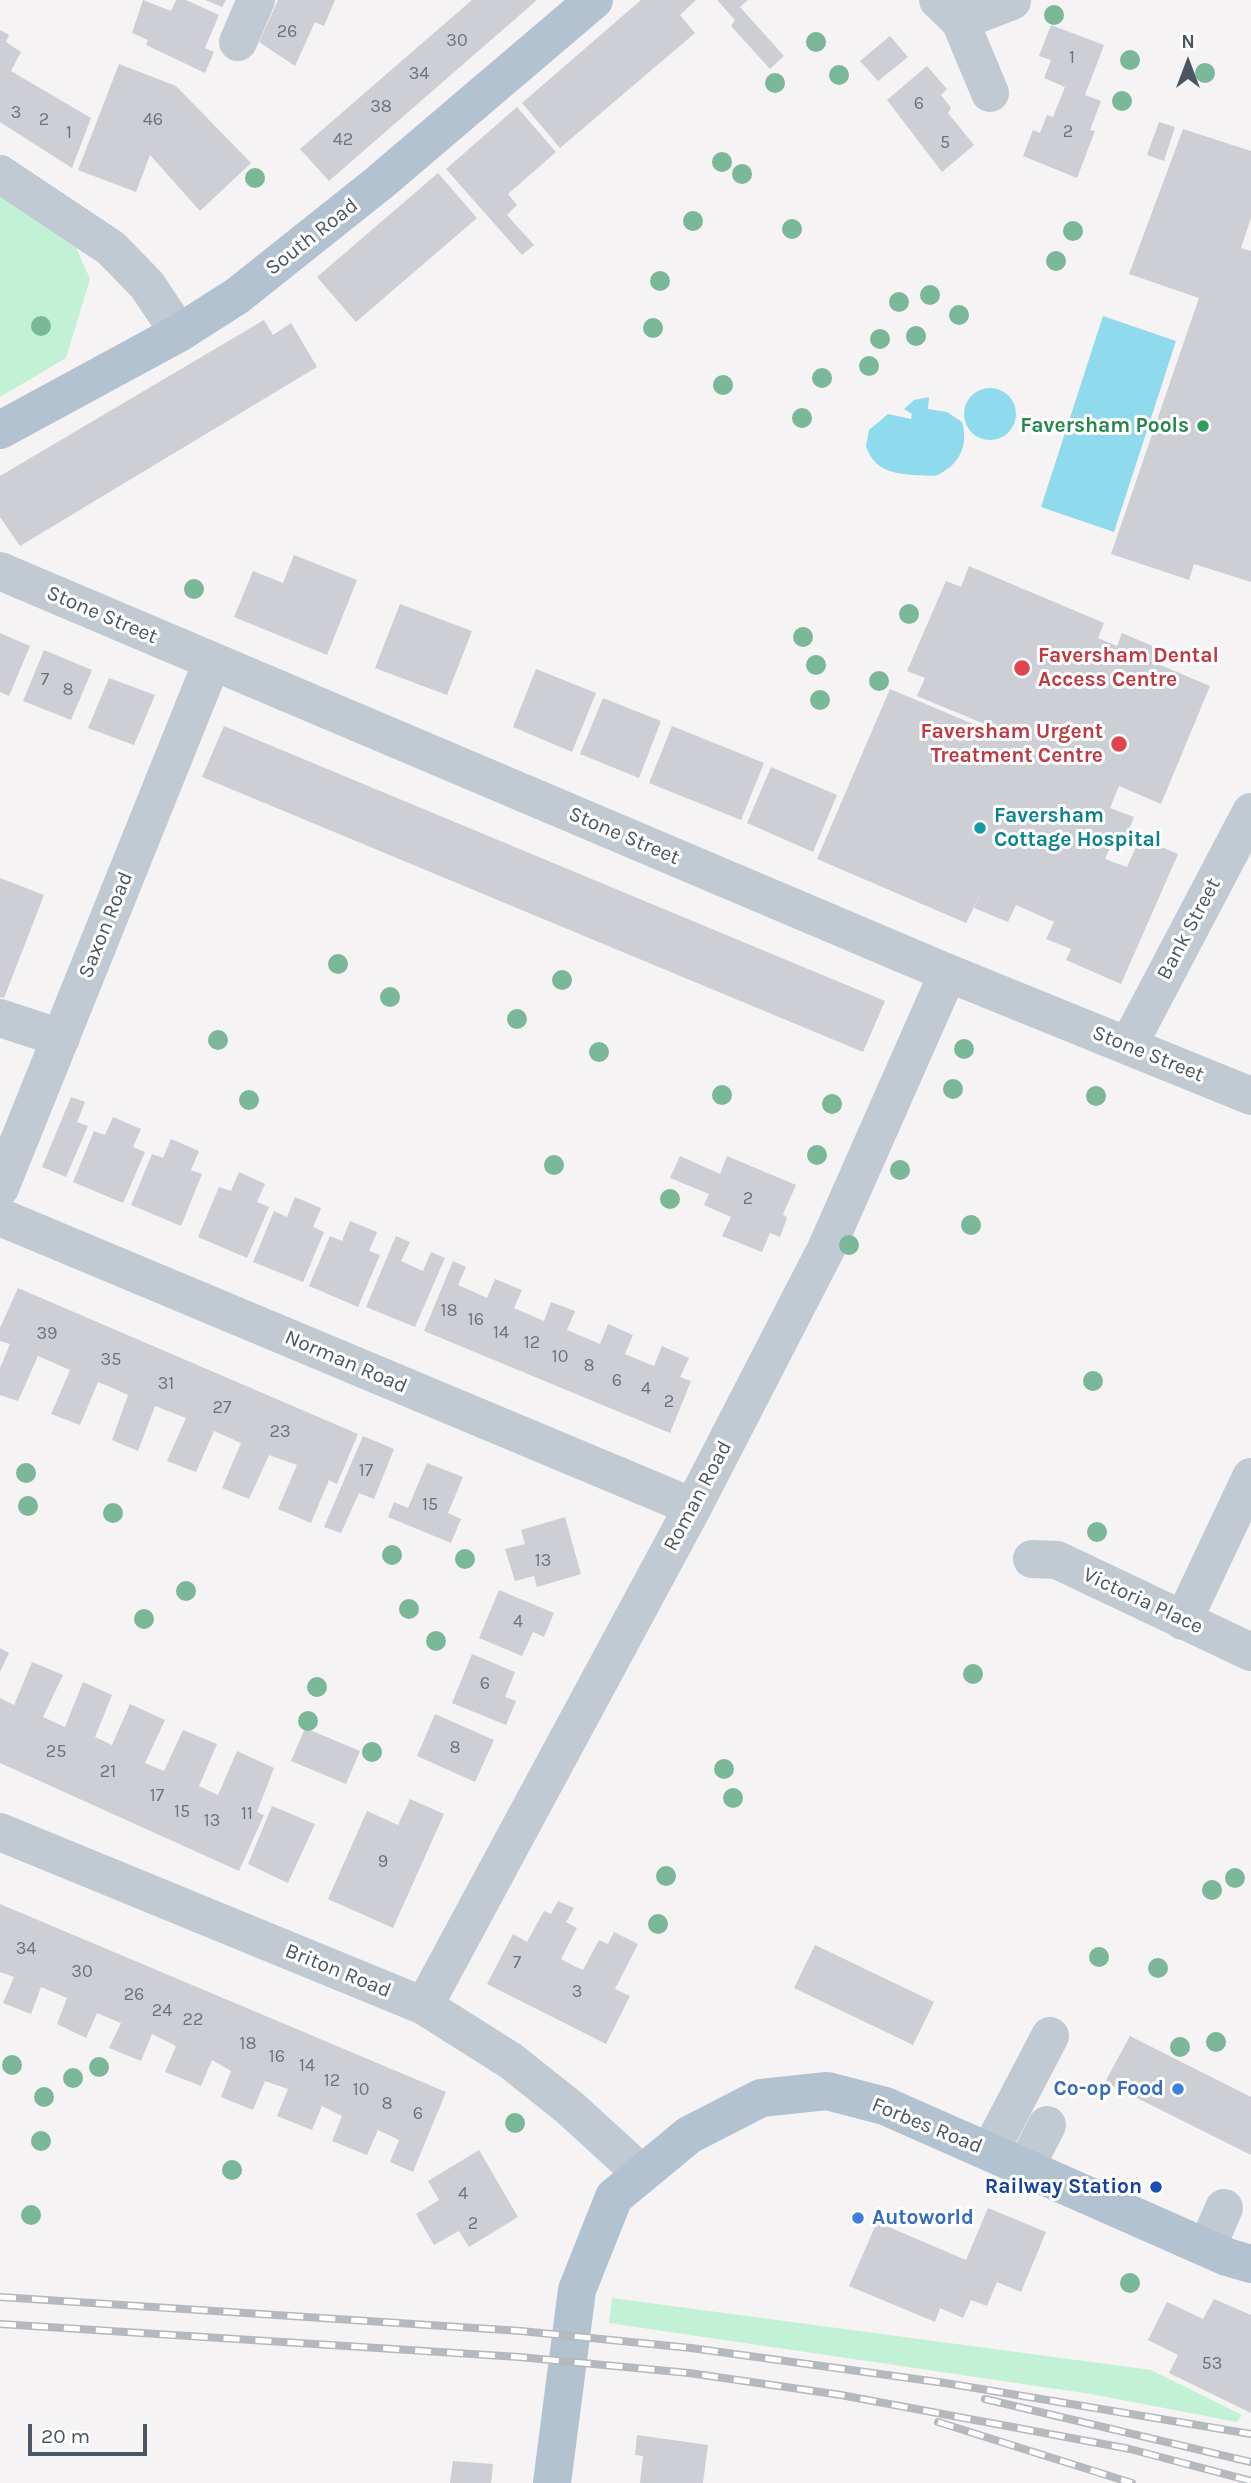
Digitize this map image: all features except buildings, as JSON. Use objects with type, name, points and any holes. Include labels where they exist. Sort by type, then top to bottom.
[{"type":"main road","name":"South Road","points":[[0,430],[178,333],[237,296],[337,218],[594,0]]},
{"type":"main road","name":"Forbes Road","points":[[552,2483],[577,2290],[614,2197],[640,2172],[690,2135],[761,2098],[827,2091],[885,2106],[1207,2248],[1251,2264]]},
{"type":"street","points":[[238,43],[256,0]]},
{"type":"street","points":[[990,93],[949,10],[1012,1]]},
{"type":"street","points":[[0,174],[111,248],[147,285],[178,333]]},
{"type":"street","name":"Stone Street","points":[[0,571],[948,973],[1251,1096]]},
{"type":"street","name":"Saxon Road","points":[[0,1188],[212,662]]},
{"type":"street","name":"Bank Street","points":[[1128,1046],[1242,849],[1251,812]]},
{"type":"street","name":"Roman Road","points":[[424,2006],[693,1507],[826,1249],[948,973]]},
{"type":"street","points":[[0,1018],[61,1038]]},
{"type":"street","name":"Norman Road","points":[[0,1217],[693,1507]]},
{"type":"street","points":[[1183,1621],[1251,1480]]},
{"type":"street","name":"Victoria Place","points":[[1032,1559],[1057,1560],[1251,1652]]},
{"type":"street","name":"Briton Road","points":[[0,1832],[424,2006],[511,2062],[570,2108],[640,2172]]},
{"type":"street","points":[[990,2151],[1050,2036]]},
{"type":"street","points":[[1026,2168],[1046,2125]]},
{"type":"street","points":[[1207,2248],[1224,2208]]},
{"type":"green space","points":[[0,190],[71,236],[90,279],[66,358],[0,397]]},
{"type":"green space","points":[[612,2298],[1151,2370],[1242,2415],[1237,2422],[1091,2394],[609,2323]]},
{"type":"water","points":[[1103,316],[1176,341],[1114,532],[1041,507]]},
{"type":"water","points":[[990,388],[1000,390],[1008,396],[1014,404],[1014,424],[1008,432],[1000,438],[990,440],[980,438],[972,432],[966,424],[964,414],[966,404],[972,396],[980,390]]},
{"type":"water","points":[[929,397],[928,409],[947,412],[962,422],[963,447],[956,461],[935,476],[903,474],[877,464],[866,446],[869,430],[888,414],[911,419],[912,414],[904,409],[914,400]]},
{"type":"railway","points":[[0,2297],[521,2331],[691,2348],[945,2383],[1251,2434]]},
{"type":"railway","points":[[0,2324],[519,2357],[689,2373],[841,2395],[1130,2449],[1251,2481]]},
{"type":"railway","points":[[985,2399],[1251,2462]]},
{"type":"railway","points":[[938,2422],[1132,2483]]},
{"type":"place","name":"Faversham Pools","points":[[1203,426]]},
{"type":"place","name":"Faversham Dental Access Centre","points":[[1022,668]]},
{"type":"place","name":"Faversham Urgent Treatment Centre","points":[[1119,744]]},
{"type":"place","name":"Faversham Cottage Hospital","points":[[980,828]]},
{"type":"place","name":"Co-op Food","points":[[1178,2089]]},
{"type":"place","name":"Railway Station","points":[[1156,2187]]},
{"type":"place","name":"Autoworld","points":[[858,2218]]}]
